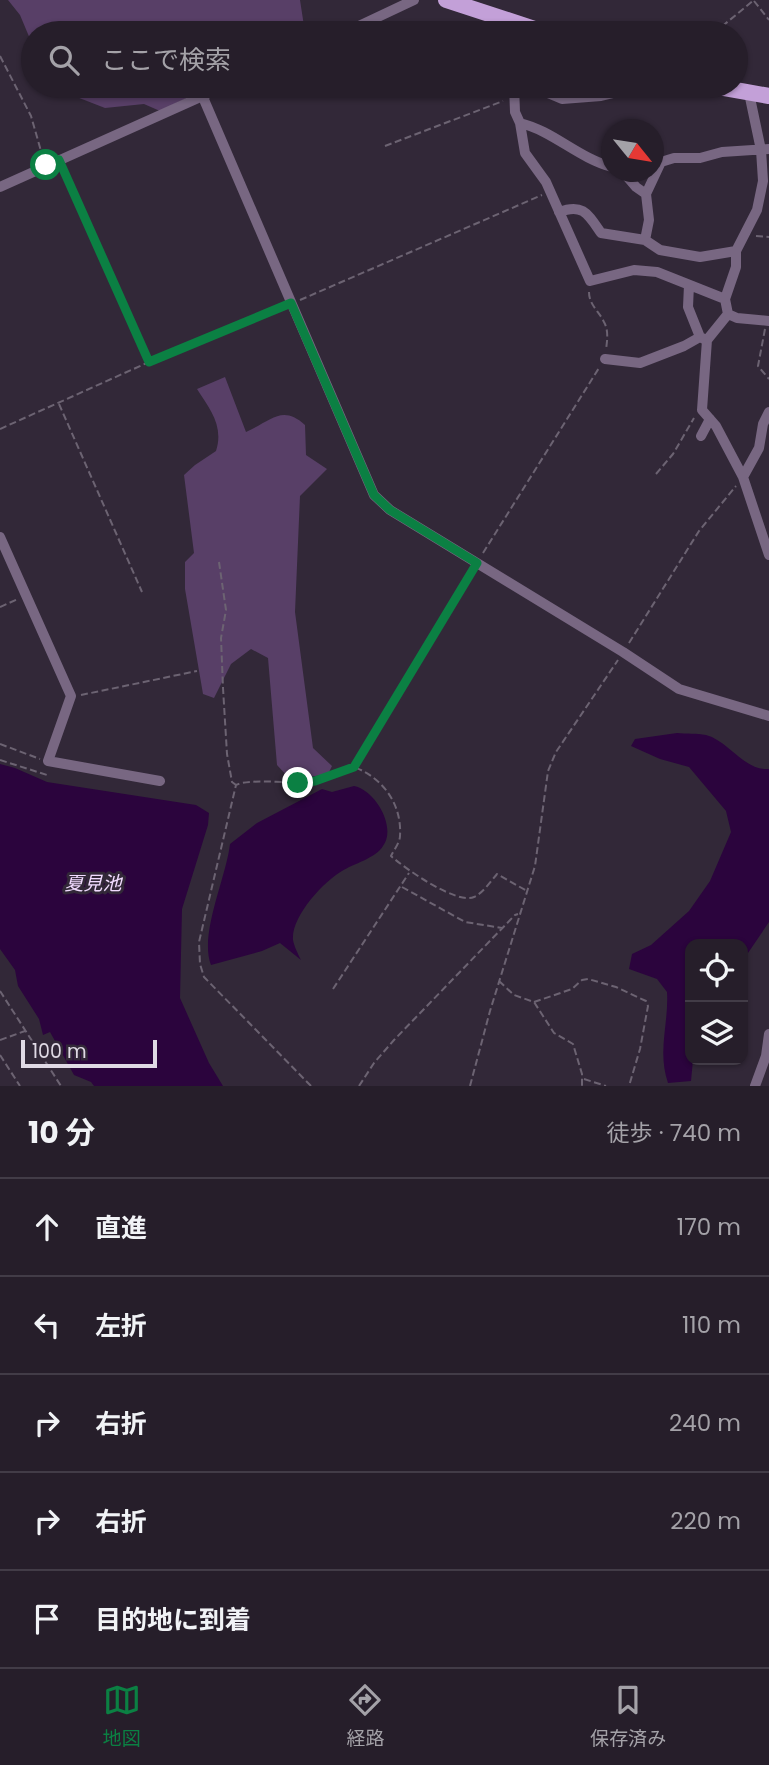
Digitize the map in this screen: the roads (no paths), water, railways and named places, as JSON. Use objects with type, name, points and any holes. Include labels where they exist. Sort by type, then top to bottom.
[{"type":"main road","points":[[446,0],[510,21]]},
{"type":"main road","points":[[749,93],[769,96]]},
{"type":"street","points":[[370,21],[414,0]]},
{"type":"street","points":[[728,314],[725,299],[736,267],[736,251],[757,210],[763,181],[765,150],[749,93]]},
{"type":"street","points":[[0,187],[195,98]]},
{"type":"street","points":[[203,98],[374,495],[390,510],[679,689],[769,716]]},
{"type":"street","points":[[514,98],[525,153],[545,182],[590,281],[634,270],[657,272],[725,299]]},
{"type":"street","points":[[520,123],[601,163]]},
{"type":"street","points":[[664,161],[674,158],[700,158],[722,152],[765,150]]},
{"type":"street","points":[[631,182],[646,194]]},
{"type":"street","points":[[645,240],[649,220],[646,194],[650,182]]},
{"type":"street","points":[[559,212],[581,210],[601,233],[645,240],[660,250],[700,257],[736,251]]},
{"type":"street","points":[[688,285],[688,307],[703,338],[706,414],[701,436]]},
{"type":"street","points":[[605,359],[640,363],[703,338],[728,314]]},
{"type":"street","points":[[728,314],[737,318],[768,321]]},
{"type":"street","points":[[743,477],[759,447],[763,424],[769,412]]},
{"type":"street","points":[[706,414],[716,426],[743,477],[769,555]]},
{"type":"street","points":[[0,537],[71,695],[48,761],[160,781]]},
{"type":"street","points":[[755,1086],[766,1056],[769,1034]]},
{"type":"water","points":[[677,733],[706,735],[722,743],[744,761],[769,769],[769,922],[748,953],[748,939],[685,939],[685,1065],[693,1065],[691,1081],[668,1083],[663,1060],[667,992],[657,979],[629,969],[632,954],[651,945],[689,911],[710,881],[731,832],[726,811],[689,767],[660,759],[631,746],[635,739]]},
{"type":"water","name":"夏見池","points":[[0,764],[47,782],[196,805],[209,813],[208,825],[182,909],[180,998],[209,1063],[223,1086],[94,1086],[74,1075],[50,1032],[43,1035],[39,1019],[18,986],[15,970],[0,949]]},
{"type":"water","points":[[354,786],[369,794],[382,810],[386,820],[387,838],[380,850],[342,871],[326,883],[310,901],[294,931],[293,940],[301,960],[280,943],[262,951],[211,965],[208,938],[230,844],[257,823],[322,789],[332,792]]}]
